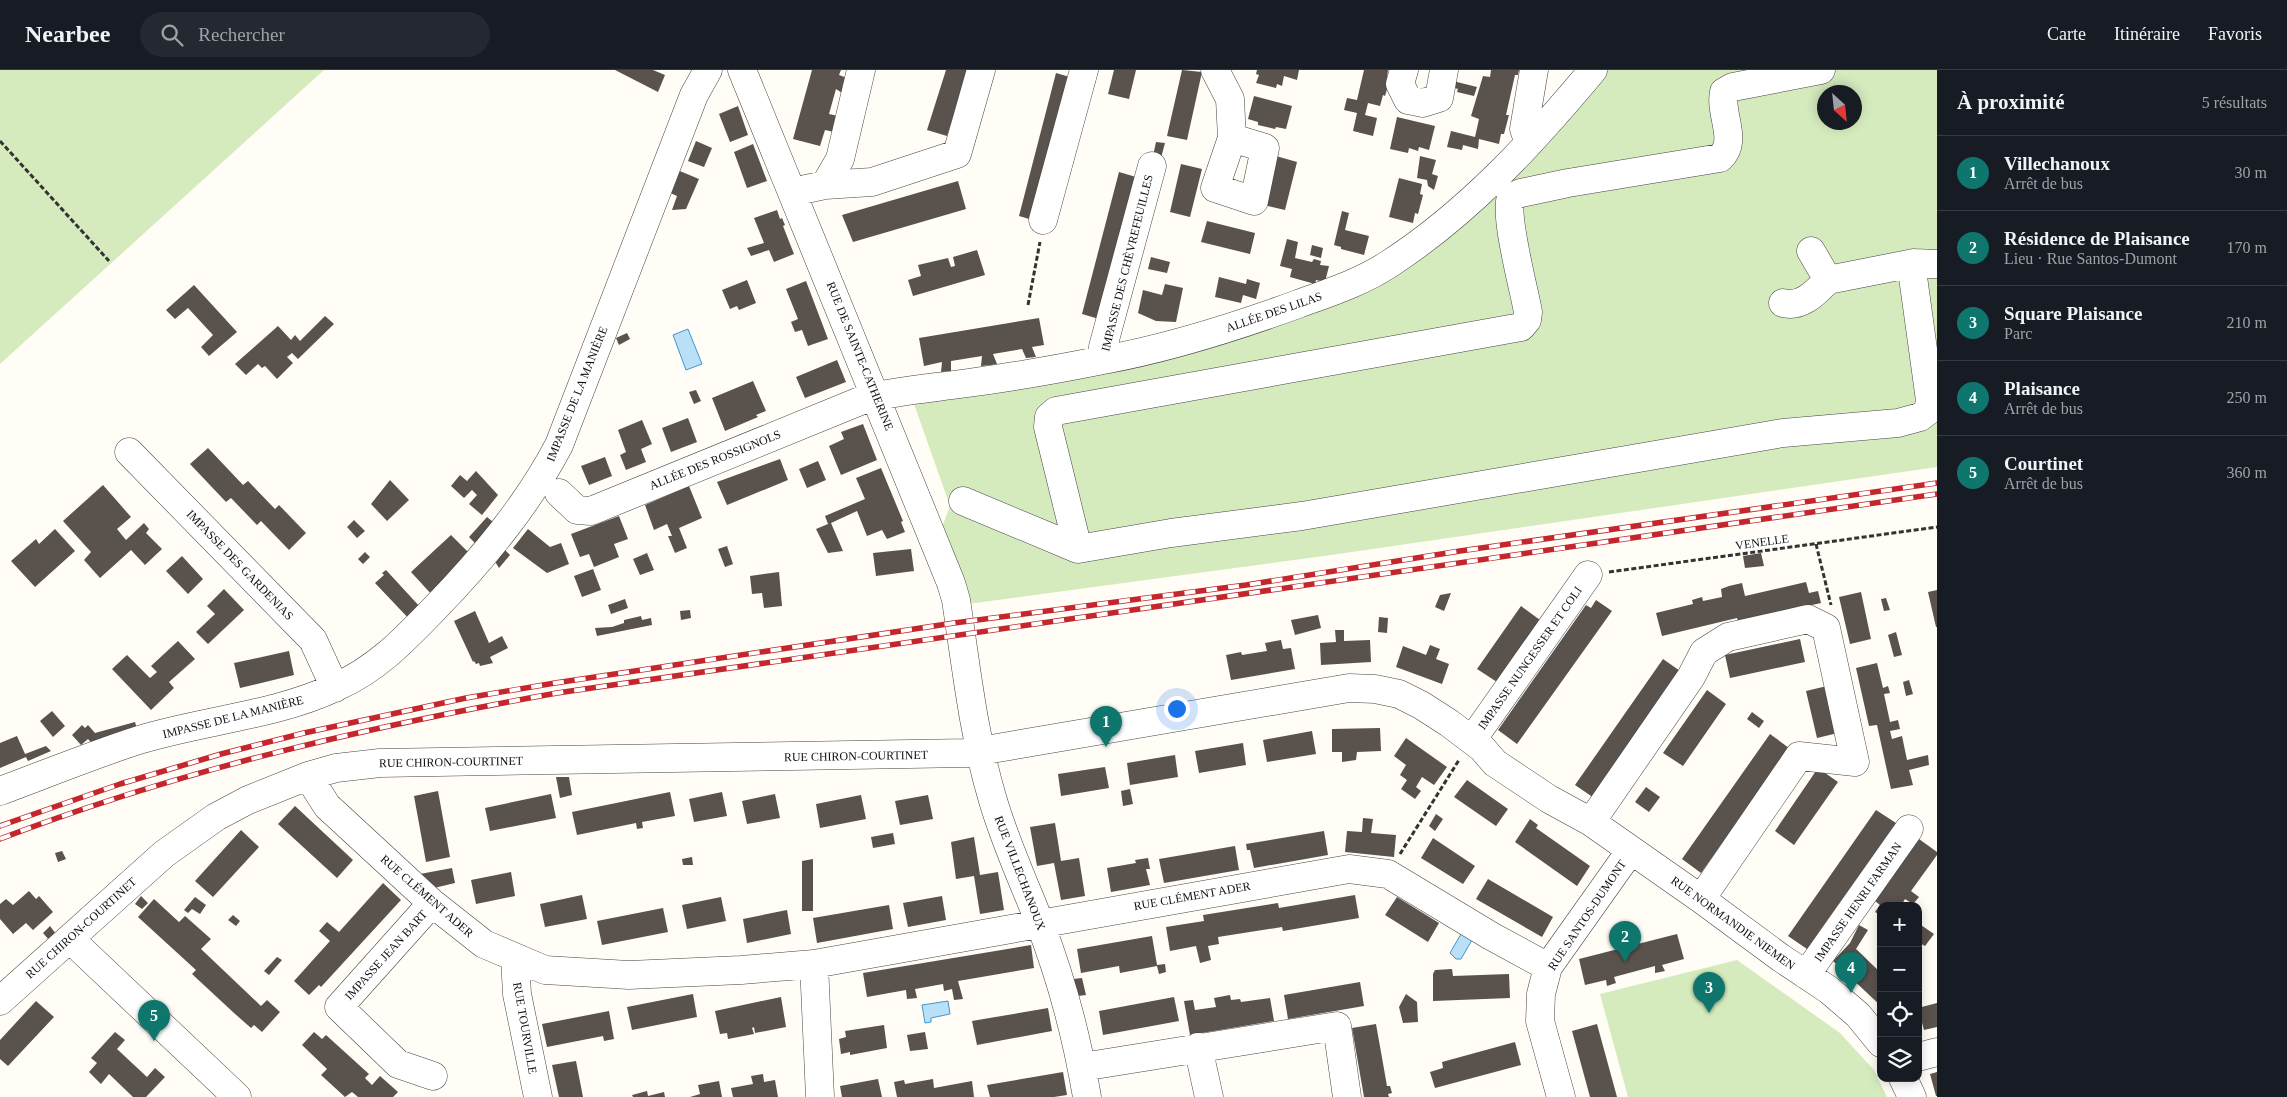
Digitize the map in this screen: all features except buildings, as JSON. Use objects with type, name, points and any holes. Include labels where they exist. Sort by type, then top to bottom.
[{"type":"street","name":"IMPASSE DE LA MANIÈRE","points":[[0,791],[140,740],[286,706],[335,688],[364,673],[395,650],[477,564],[530,495],[546,470],[562,436],[694,95],[708,70]]},
{"type":"street","name":"RUE DE SAINTE-CATHERINE","points":[[742,70],[951,583],[956,600],[964,647]]},
{"type":"street","points":[[825,185],[840,159],[861,70]]},
{"type":"street","points":[[792,192],[825,185],[872,182],[957,154],[981,70]]},
{"type":"street","points":[[1044,220],[1084,70]]},
{"type":"street","points":[[1215,70],[1230,99],[1232,138]]},
{"type":"street","points":[[1404,70],[1400,84],[1408,100],[1423,103],[1439,98],[1444,70]]},
{"type":"street","points":[[1529,144],[1524,129],[1534,70]]},
{"type":"street","name":"ALLÉE DES LILAS","points":[[876,396],[970,383],[1137,353],[1254,320],[1330,293],[1388,266],[1428,237],[1476,196],[1529,144],[1593,70]]},
{"type":"street","points":[[1078,549],[1048,427],[1049,417],[1056,411],[1521,326],[1527,320],[1528,312],[1510,222],[1508,204],[1511,197],[1568,183],[1720,158],[1727,152],[1729,143],[1722,100],[1724,92],[1733,86],[1821,70]]},
{"type":"street","name":"IMPASSE DES CHÈVREFEUILLES","points":[[1104,360],[1103,347],[1152,166]]},
{"type":"street","points":[[1810,251],[1828,280]]},
{"type":"street","points":[[963,500],[1078,549],[1171,533],[1302,516],[1783,433],[1898,424],[1920,417],[1928,411],[1930,400],[1914,278],[1926,264]]},
{"type":"street","points":[[1783,303],[1791,305],[1811,297],[1828,280],[1926,264]]},
{"type":"street","name":"ALLÉE DES ROSSIGNOLS","points":[[559,493],[577,510],[591,511],[876,396]]},
{"type":"street","name":"IMPASSE DES GARDENIAS","points":[[129,452],[313,640],[335,688]]},
{"type":"street","name":"IMPASSE NUNGESSER ET COLI","points":[[1477,744],[1588,575]]},
{"type":"street","points":[[1584,817],[1691,677],[1704,652],[1728,637],[1808,619],[1826,628],[1855,762],[1799,756],[1701,899]]},
{"type":"street","name":"RUE VILLECHANOUX","points":[[964,647],[980,751],[992,797],[1004,835],[1040,923],[1068,1010],[1082,1067],[1087,1097]]},
{"type":"street","name":"RUE NORMANDIE NIEMEN","points":[[980,751],[1349,688],[1375,689],[1399,694],[1421,705],[1477,744],[1502,768],[1548,799],[1584,817],[1842,1000],[1877,1038]]},
{"type":"street","name":"RUE CHIRON-COURTINET","points":[[0,1001],[164,854],[216,817],[248,800],[308,776],[336,768],[380,763],[902,756],[980,751]]},
{"type":"street","name":"RUE CLÉMENT ADER","points":[[308,776],[327,806],[432,903],[484,944],[545,970],[629,975],[741,970],[814,964],[1349,869],[1388,874],[1491,936],[1548,967]]},
{"type":"street","name":"IMPASSE HENRI FARMAN","points":[[1806,975],[1910,829]]},
{"type":"street","name":"RUE SANTOS-DUMONT","points":[[1561,1097],[1540,1021],[1541,994],[1548,967],[1631,850]]},
{"type":"street","name":"IMPASSE JEAN BART","points":[[432,903],[339,1007],[398,1064],[433,1076]]},
{"type":"street","points":[[70,939],[237,1097]]},
{"type":"street","name":"RUE TOURVILLE","points":[[515,958],[517,994],[538,1097]]},
{"type":"street","points":[[814,964],[820,1097]]},
{"type":"street","points":[[1082,1067],[1338,1026],[1347,1097]]},
{"type":"street","points":[[1198,1047],[1209,1097]]},
{"type":"street","points":[[1922,1055],[1937,1052]]},
{"type":"street","points":[[1905,1082],[1912,1097]]},
{"type":"path","points":[[0,141],[109,261]]},
{"type":"path","points":[[1028,305],[1044,220]]},
{"type":"path","name":"VENELLE","points":[[1588,575],[1937,527]]},
{"type":"path","points":[[1816,544],[1831,609],[1826,628]]},
{"type":"path","points":[[1388,874],[1477,744]]},
{"type":"green space","points":[[0,70],[324,70],[0,364]]},
{"type":"green space","points":[[1606,70],[1937,70],[1937,467],[1338,554],[968,604],[942,527],[950,506],[913,401],[1355,293]]},
{"type":"green space","points":[[1737,960],[1840,1033],[1874,1070],[1877,1082],[1880,1082],[1887,1097],[1628,1097],[1600,994]]},
{"type":"water","points":[[688,329],[702,364],[686,370],[673,335]]},
{"type":"water","points":[[1461,934],[1472,940],[1461,959],[1456,959],[1450,953]]},
{"type":"water","points":[[948,1001],[950,1014],[931,1018],[931,1022],[925,1023],[922,1005]]},
{"type":"railway","points":[[0,826],[120,784],[221,754],[304,733],[466,698],[954,623],[1246,585],[1460,551],[1937,483]]},
{"type":"railway","points":[[0,839],[68,814],[205,771],[415,720],[557,693],[1937,494]]},
{"type":"place","name":"Villechanoux","points":[[1106,747]]},
{"type":"place","name":"Résidence de Plaisance","points":[[1625,962]]},
{"type":"place","name":"Plaisance","points":[[1851,993]]},
{"type":"place","name":"Square Plaisance","points":[[1709,1013]]},
{"type":"place","name":"Courtinet","points":[[154,1041]]}]
